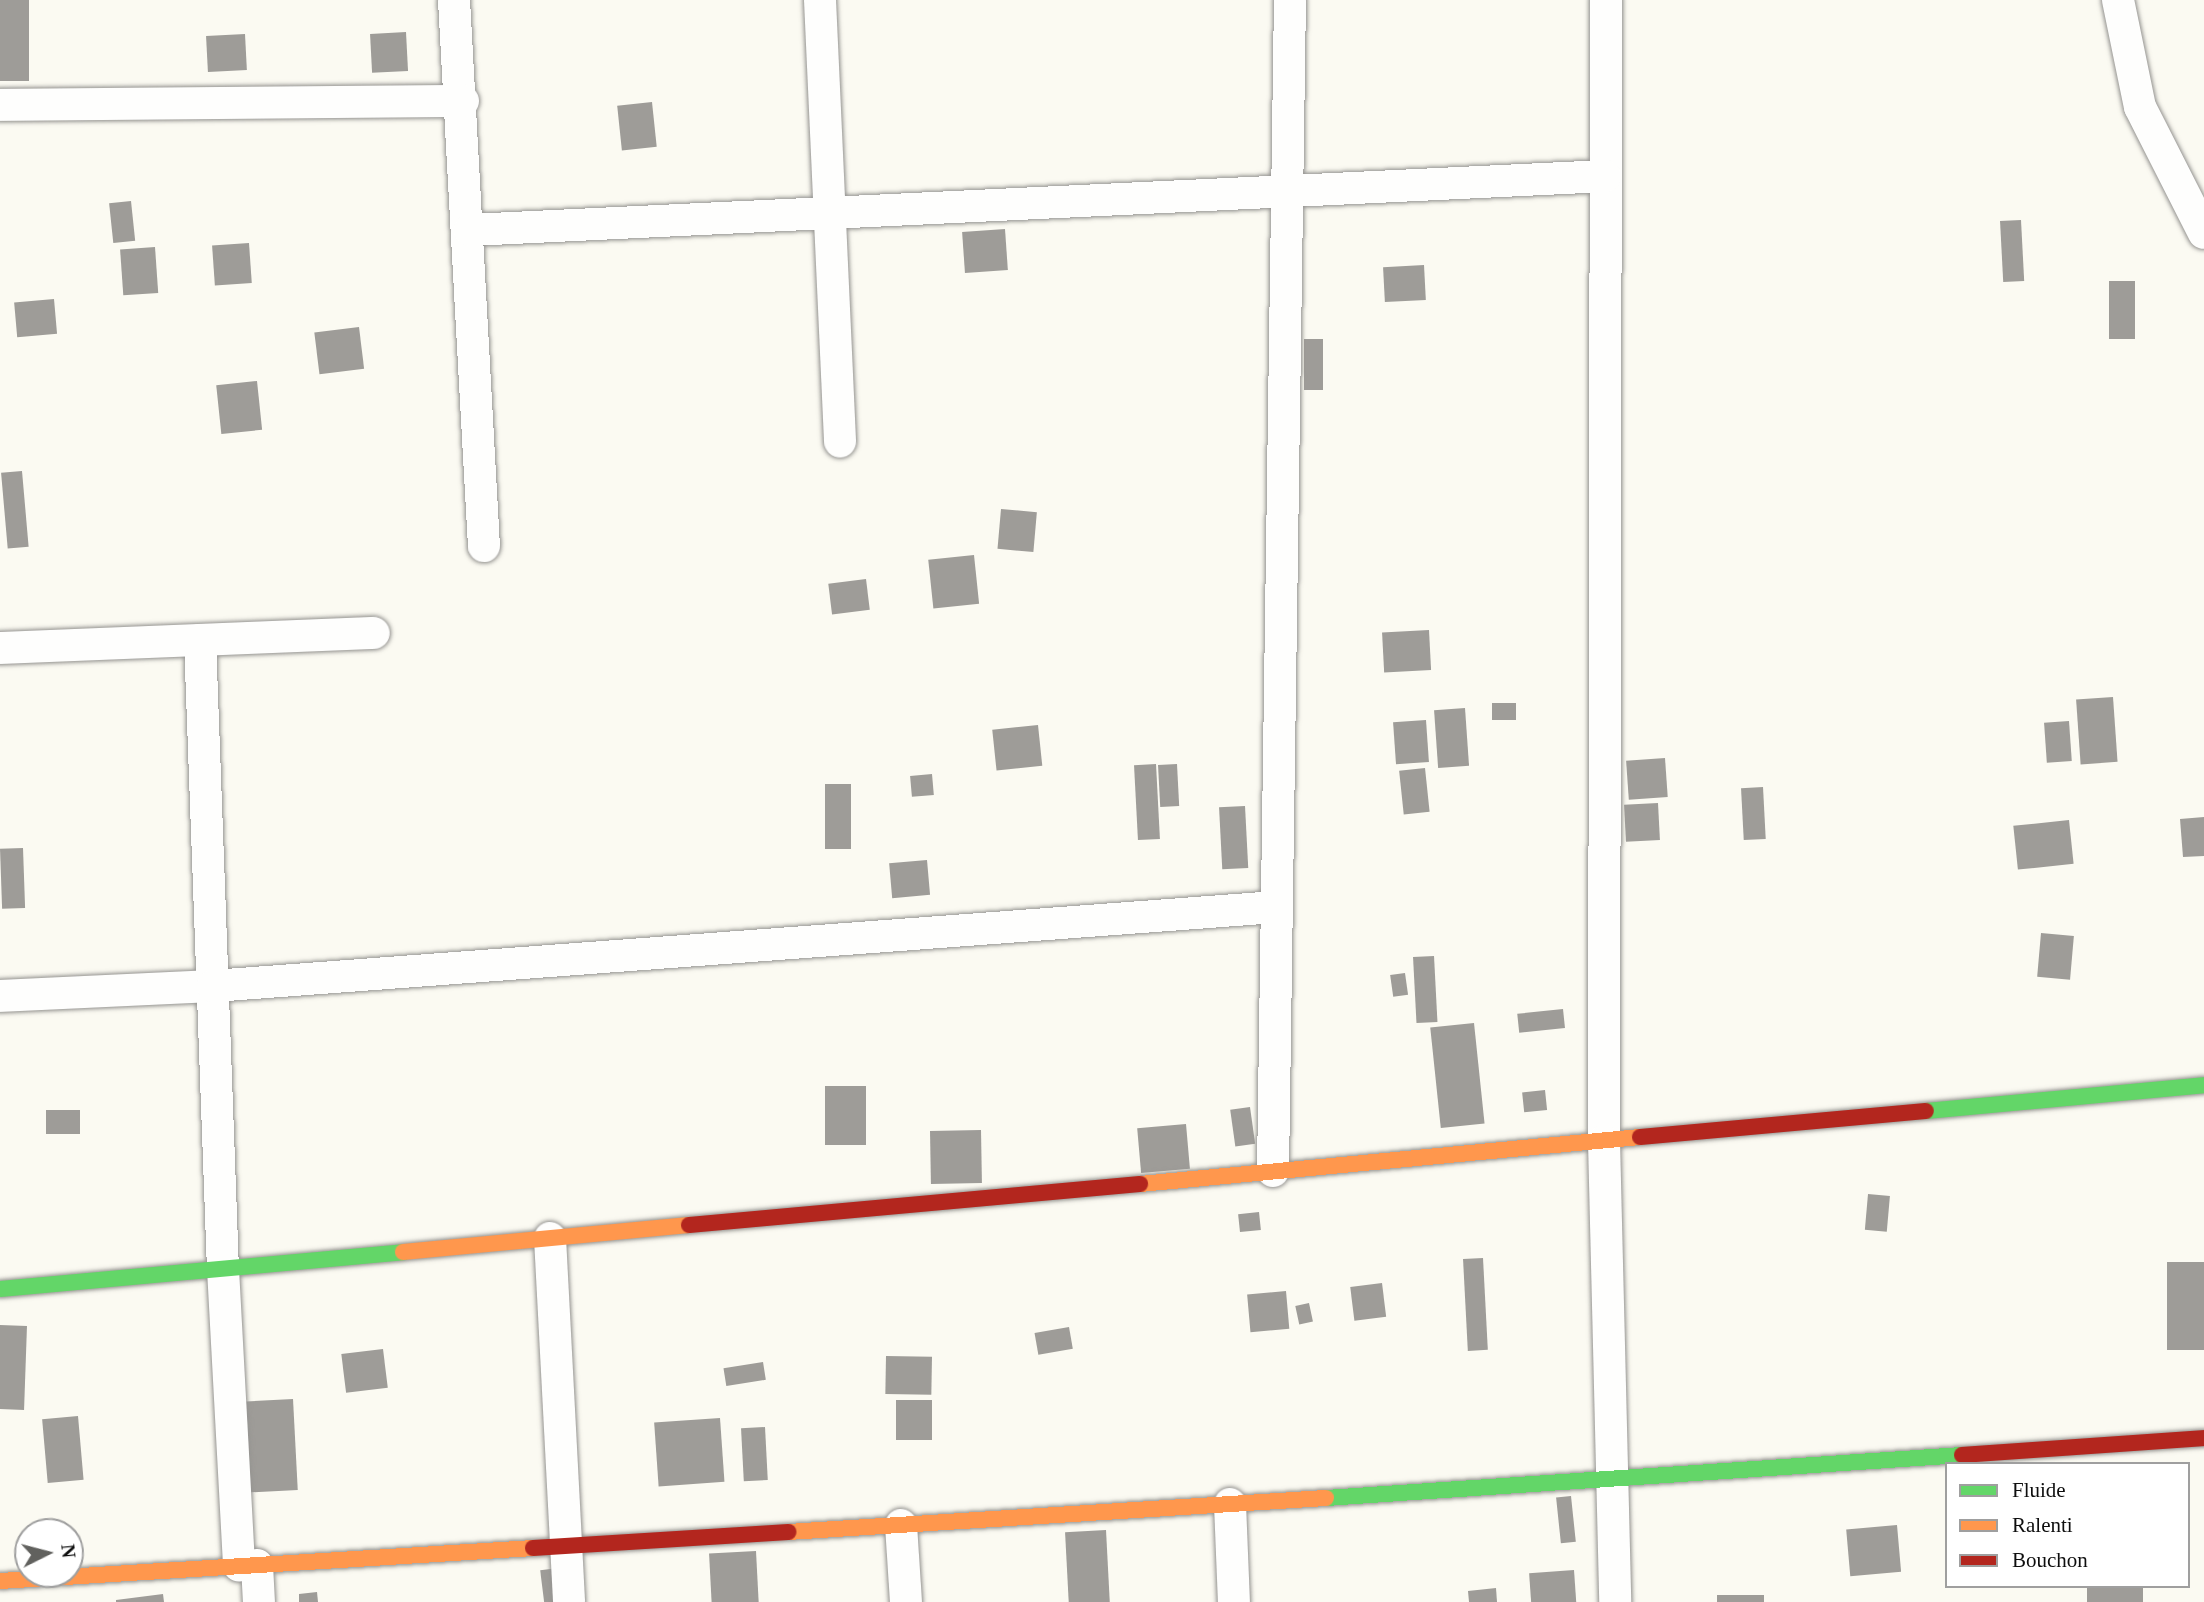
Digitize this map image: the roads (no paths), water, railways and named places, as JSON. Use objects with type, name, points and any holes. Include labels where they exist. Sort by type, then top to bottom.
[{"type":"street","points":[[454,0],[463,101],[484,547]]},
{"type":"street","points":[[820,0],[840,442]]},
{"type":"street","points":[[1272,1171],[1290,0]]},
{"type":"street","points":[[1606,0],[1604,1140],[1615,1602]]},
{"type":"street","points":[[2118,0],[2140,107],[2204,233]]},
{"type":"street","points":[[0,105],[463,101]]},
{"type":"street","points":[[470,230],[829,210],[1605,176]]},
{"type":"street","points":[[0,648],[374,633]]},
{"type":"street","points":[[200,640],[223,1269],[248,1565],[259,1602]]},
{"type":"street","points":[[0,996],[213,986],[1276,907]]},
{"type":"street","points":[[0,1289],[2204,1085]]},
{"type":"street","points":[[550,1238],[569,1602]]},
{"type":"street","points":[[0,1581],[1614,1480],[2204,1438]]},
{"type":"street","points":[[1230,1504],[1234,1602]]},
{"type":"street","points":[[901,1525],[906,1602]]}]
